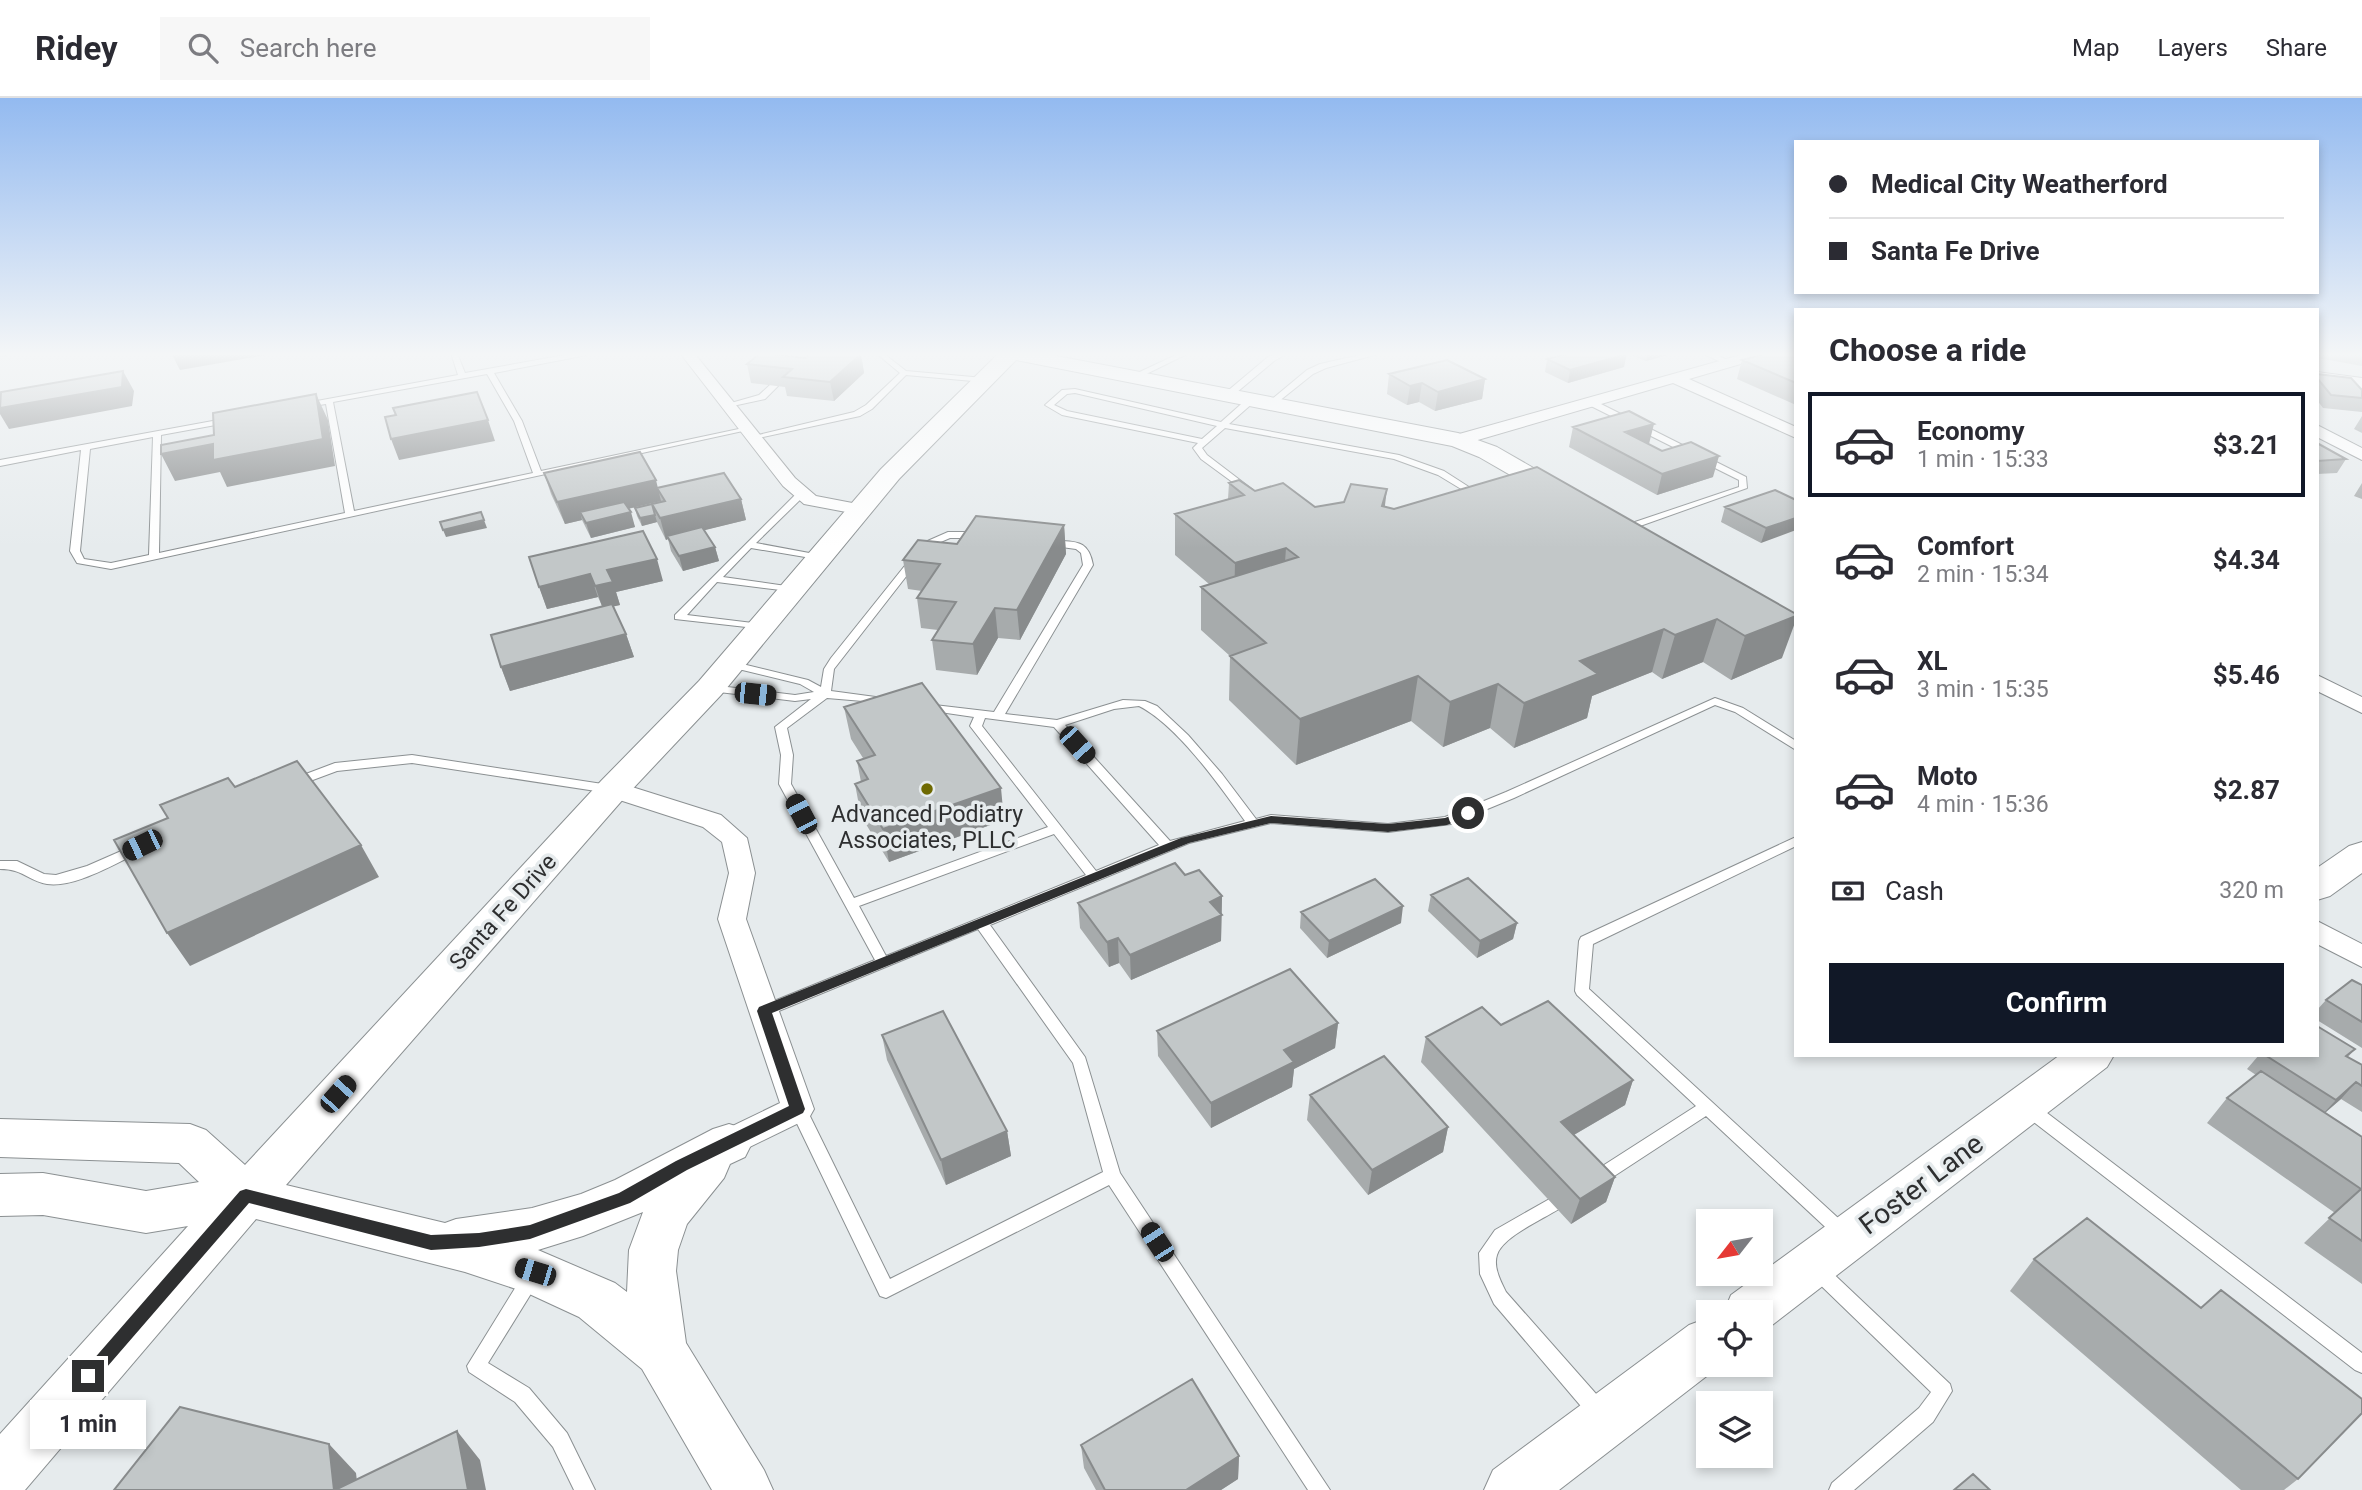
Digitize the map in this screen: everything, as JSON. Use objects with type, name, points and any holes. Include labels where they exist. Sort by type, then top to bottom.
[{"type":"street","points":[[739,418],[789,482],[810,500],[862,510]]},
{"type":"street","name":"Santa Fe Drive","points":[[0,1476],[246,1196],[613,789],[710,688],[890,474],[946,418]]},
{"type":"street","points":[[1343,418],[1458,440],[1488,452],[1542,488],[1645,542]]},
{"type":"street","points":[[1458,440],[1538,418]]},
{"type":"street","points":[[1763,418],[1794,432]]},
{"type":"street","points":[[2319,431],[2362,455]]},
{"type":"street","points":[[2319,683],[2362,706]]},
{"type":"street","points":[[431,1242],[479,1240],[530,1232],[625,1198],[798,1109],[732,919],[742,873],[734,838],[712,821],[613,789]]},
{"type":"street","points":[[2319,886],[2362,855]]},
{"type":"street","points":[[2319,932],[2362,957]]},
{"type":"street","name":"Foster Lane","points":[[1765,1300],[2089,1057]]},
{"type":"street","points":[[0,1138],[190,1144],[246,1196]]},
{"type":"street","points":[[729,1143],[681,1190],[662,1219],[650,1259],[653,1304],[662,1351],[744,1490]]},
{"type":"street","points":[[0,1195],[43,1194],[146,1212],[246,1196],[431,1242],[535,1272],[597,1300],[662,1351]]},
{"type":"street","points":[[1513,1490],[1696,1352]]},
{"type":"lane","points":[[0,463],[236,418]]},
{"type":"lane","points":[[332,418],[350,514]]},
{"type":"lane","points":[[517,418],[538,474]]},
{"type":"lane","points":[[86,447],[75,551],[80,561],[111,566],[538,474],[835,418]]},
{"type":"lane","points":[[1089,418],[1204,442]]},
{"type":"lane","points":[[1193,418],[1396,457],[1426,466],[1491,503],[1473,508]]},
{"type":"lane","points":[[1231,418],[1197,448],[1204,457],[1255,495]]},
{"type":"lane","points":[[1601,517],[1743,488],[1743,480],[1621,418]]},
{"type":"lane","points":[[153,556],[157,433]]},
{"type":"lane","points":[[762,627],[679,617],[802,493]]},
{"type":"lane","points":[[883,963],[785,784],[787,755],[781,727],[825,694],[829,669],[835,660],[926,545],[948,535],[989,537]]},
{"type":"lane","points":[[998,716],[1088,565],[1087,552],[1079,547],[1041,542]]},
{"type":"lane","points":[[749,545],[820,558]]},
{"type":"lane","points":[[715,579],[793,590]]},
{"type":"lane","points":[[730,664],[804,682],[825,694]]},
{"type":"lane","points":[[710,688],[795,698],[825,694],[890,702]]},
{"type":"lane","points":[[764,1011],[1168,847],[1271,819],[1388,828],[1447,821],[1715,701],[1739,710],[1794,746]]},
{"type":"lane","points":[[916,706],[1058,724],[1113,707],[1142,703],[1155,710],[1206,762],[1253,824]]},
{"type":"lane","points":[[981,714],[976,726],[1094,877]]},
{"type":"lane","points":[[1058,724],[1168,847]]},
{"type":"lane","points":[[284,786],[335,767],[412,759],[613,789]]},
{"type":"lane","points":[[851,904],[1056,829]]},
{"type":"lane","points":[[0,865],[18,864],[46,880],[82,874],[149,842]]},
{"type":"lane","points":[[1794,842],[1586,941],[1582,991],[1849,1238]]},
{"type":"lane","points":[[981,923],[1080,1061],[1112,1175],[1320,1490]]},
{"type":"lane","points":[[2025,1105],[2362,1364]]},
{"type":"lane","points":[[1588,1183],[1707,1107]]},
{"type":"lane","points":[[798,1109],[886,1290],[1112,1175]]},
{"type":"lane","points":[[1553,1204],[1501,1235],[1488,1253],[1489,1274],[1500,1298],[1606,1420]]},
{"type":"lane","points":[[1812,1265],[1943,1391],[1926,1415],[1839,1490]]},
{"type":"lane","points":[[535,1272],[476,1366],[522,1395],[561,1440],[585,1490]]},
{"type":"building","points":[[213,418],[320,418],[323,439],[213,460],[213,444],[161,454],[161,445],[214,435]]},
{"type":"building","points":[[385,418],[488,420],[391,439]]},
{"type":"building","points":[[1605,418],[1642,418],[1654,424],[1625,432],[1662,451],[1691,442],[1719,456],[1662,474],[1573,427]]},
{"type":"building","points":[[2319,444],[2346,459],[2319,461]]},
{"type":"building","points":[[640,452],[656,480],[557,502],[544,473]]},
{"type":"building","points":[[1537,467],[1794,613],[1794,617],[1745,636],[1717,619],[1675,635],[1664,629],[1580,661],[1598,674],[1524,703],[1498,684],[1450,702],[1418,676],[1300,719],[1230,656],[1266,643],[1201,587],[1298,557],[1286,548],[1235,563],[1175,514],[1244,495],[1229,483],[1239,480],[1255,491],[1283,483],[1315,507],[1344,502],[1351,484],[1387,489],[1382,506],[1394,509]]},
{"type":"building","points":[[724,473],[741,499],[660,518],[652,504],[665,501],[657,488]]},
{"type":"building","points":[[1775,490],[1794,499],[1794,519],[1766,528],[1725,507]]},
{"type":"building","points":[[624,502],[631,512],[586,523],[580,512]]},
{"type":"building","points":[[652,504],[655,515],[640,518],[635,508]]},
{"type":"building","points":[[481,512],[484,520],[443,530],[440,522]]},
{"type":"building","points":[[976,516],[1064,525],[1017,610],[995,608],[973,644],[932,640],[956,602],[917,598],[940,564],[903,560],[918,540],[957,544]]},
{"type":"building","points":[[702,527],[715,547],[679,556],[667,536]]},
{"type":"building","points":[[643,531],[657,559],[607,570],[613,582],[595,586],[590,574],[539,587],[529,557]]},
{"type":"building","points":[[612,604],[626,634],[501,667],[491,635]]},
{"type":"building","name":"Advanced Podiatry Associates, PLLC","points":[[922,683],[1001,788],[883,829],[855,784],[868,779],[857,761],[875,755],[844,707]]},
{"type":"building","points":[[297,761],[361,845],[167,933],[114,840],[168,818],[160,805],[228,778],[235,787]]},
{"type":"building","points":[[1175,863],[1185,875],[1199,870],[1222,896],[1210,902],[1222,915],[1130,955],[1118,938],[1107,942],[1078,903]]},
{"type":"building","points":[[1468,878],[1517,923],[1480,941],[1431,895]]},
{"type":"building","points":[[1375,879],[1403,906],[1329,941],[1301,912]]},
{"type":"building","points":[[1290,969],[1338,1023],[1284,1050],[1294,1062],[1211,1103],[1157,1031]]},
{"type":"building","points":[[2352,980],[2362,985],[2362,1022],[2326,1000]]},
{"type":"building","points":[[1548,1001],[1633,1080],[1561,1122],[1615,1177],[1580,1199],[1426,1037],[1482,1007],[1501,1025]]},
{"type":"building","points":[[943,1011],[1007,1131],[941,1160],[882,1035]]},
{"type":"building","points":[[2319,1027],[2355,1049],[2346,1056],[2362,1065],[2362,1086],[2356,1082],[2336,1100],[2268,1057],[2319,1057]]},
{"type":"building","points":[[1384,1056],[1448,1127],[1372,1170],[1310,1095]]},
{"type":"building","points":[[2261,1071],[2362,1137],[2362,1241],[2329,1218],[2361,1189],[2227,1098]]},
{"type":"building","points":[[2087,1218],[2201,1308],[2221,1290],[2362,1399],[2362,1413],[2298,1479],[2034,1259]]},
{"type":"building","points":[[1192,1379],[1239,1456],[1186,1490],[1105,1490],[1081,1445]]},
{"type":"building","points":[[180,1407],[329,1444],[334,1490],[114,1490]]},
{"type":"building","points":[[457,1431],[468,1490],[335,1490]]},
{"type":"building","points":[[1973,1474],[1990,1490],[1954,1490]]},
{"type":"place","name":"Advanced Podiatry Associates, PLLC","points":[[927,789]]},
{"type":"route","points":[[88,1376],[246,1196],[431,1242],[479,1240],[530,1232],[625,1198],[682,1166],[798,1109],[764,1011],[1185,840],[1271,819],[1388,828],[1447,821],[1468,813]]}]
